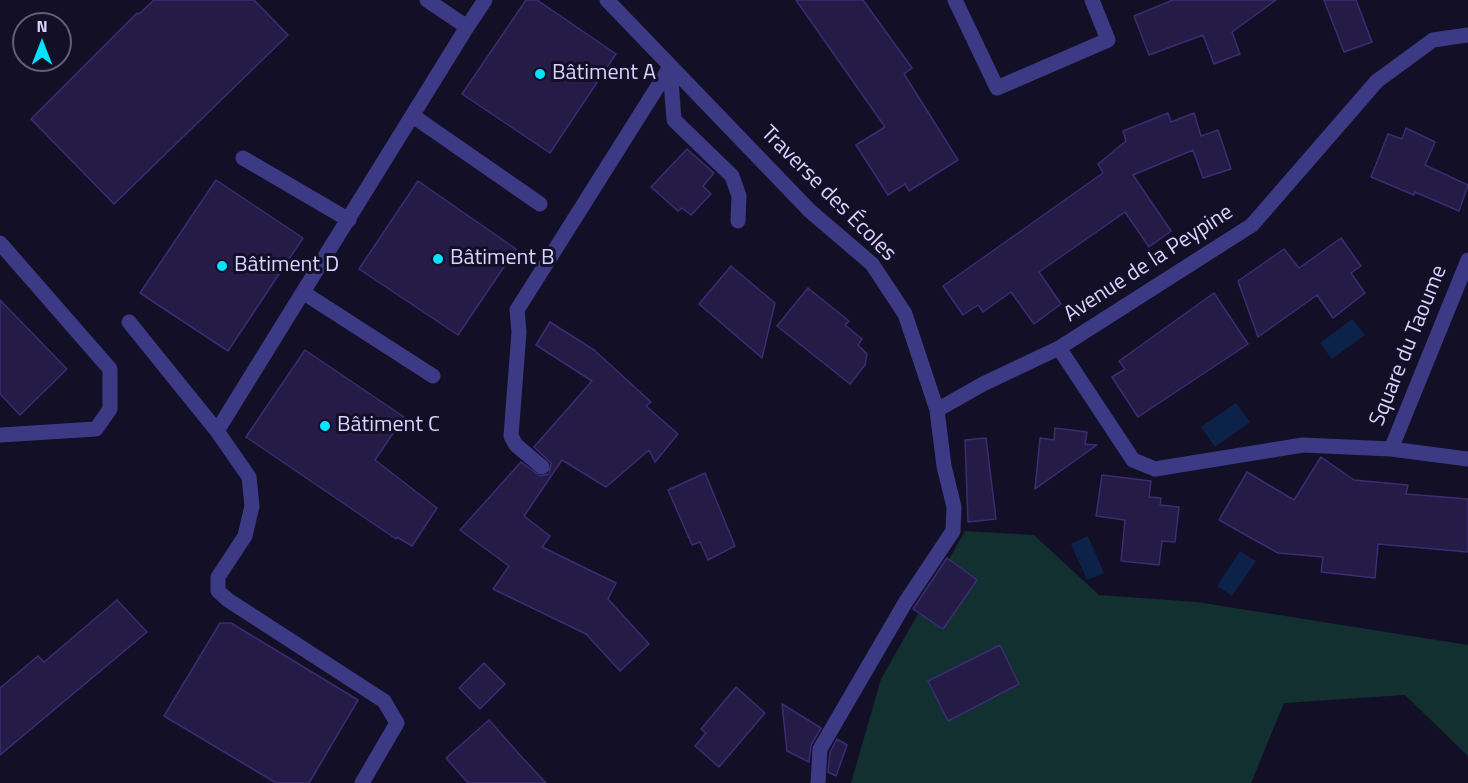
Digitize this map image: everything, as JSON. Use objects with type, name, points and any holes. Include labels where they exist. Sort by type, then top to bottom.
[{"type":"street","points":[[427,0],[467,27]]},
{"type":"street","points":[[217,431],[485,0]]},
{"type":"street","name":"Traverse des Écoles","points":[[608,0],[810,211],[872,264],[906,314],[937,410],[944,465],[954,507],[953,531],[906,603],[820,749],[818,783]]},
{"type":"street","points":[[955,0],[998,88],[1108,40],[1092,0]]},
{"type":"street","name":"Avenue de la Peypine","points":[[937,410],[983,384],[1059,348],[1252,225],[1377,81],[1433,40],[1468,35]]},
{"type":"street","points":[[670,67],[674,120],[732,176],[739,196],[738,221]]},
{"type":"street","points":[[542,467],[516,445],[511,436],[519,333],[517,310],[670,67]]},
{"type":"street","points":[[413,116],[540,204]]},
{"type":"street","points":[[243,158],[349,220]]},
{"type":"street","points":[[0,243],[110,369],[110,409],[96,429],[0,435]]},
{"type":"street","name":"Square du Taoume","points":[[1391,449],[1468,260]]},
{"type":"street","points":[[304,294],[433,376]]},
{"type":"street","points":[[129,322],[217,431],[249,477],[252,506],[245,536],[218,577],[218,591],[228,600],[384,701],[397,723],[362,783]]},
{"type":"street","name":"Square du Taoume","points":[[1059,348],[1133,460],[1155,469],[1303,445],[1391,449],[1468,459]]},
{"type":"green space","points":[[965,531],[1034,535],[1099,595],[1197,602],[1468,645],[1468,756],[1405,695],[1284,703],[1251,783],[851,783],[881,679]]},
{"type":"water","points":[[1352,319],[1365,335],[1332,359],[1320,343]]},
{"type":"water","points":[[1236,403],[1250,422],[1215,447],[1201,427]]},
{"type":"water","points":[[1088,536],[1104,573],[1087,580],[1071,544]]},
{"type":"water","points":[[1240,551],[1256,561],[1232,596],[1217,586]]},
{"type":"building","points":[[154,0],[254,0],[288,35],[114,204],[31,119],[137,13],[139,14]]},
{"type":"building","name":"Bâtiment A","points":[[526,0],[537,0],[616,54],[550,153],[462,94]]},
{"type":"building","points":[[796,0],[863,0],[912,68],[904,74],[958,160],[909,191],[905,184],[888,195],[856,145],[885,127]]},
{"type":"building","points":[[1173,0],[1276,0],[1232,32],[1240,54],[1214,64],[1203,35],[1149,55],[1134,16]]},
{"type":"building","points":[[1324,0],[1356,0],[1372,42],[1344,52]]},
{"type":"building","points":[[1168,113],[1171,122],[1194,113],[1201,136],[1218,130],[1231,169],[1203,178],[1193,150],[1133,175],[1171,231],[1149,247],[1125,212],[1039,272],[1061,304],[1034,324],[1011,292],[983,312],[978,305],[963,315],[943,286],[1103,173],[1098,164],[1126,141],[1123,131]]},
{"type":"building","points":[[1406,128],[1435,142],[1425,165],[1468,185],[1459,211],[1415,192],[1414,195],[1371,177],[1388,134],[1402,139]]},
{"type":"building","points":[[687,149],[714,173],[703,186],[711,194],[691,215],[682,208],[678,211],[651,187]]},
{"type":"building","name":"Bâtiment D","points":[[216,180],[303,238],[228,351],[140,293]]},
{"type":"building","name":"Bâtiment B","points":[[418,181],[516,249],[458,335],[359,269]]},
{"type":"building","points":[[1341,238],[1361,266],[1351,273],[1365,293],[1333,318],[1317,295],[1258,337],[1238,281],[1284,249],[1299,268]]},
{"type":"building","points":[[731,266],[775,303],[762,358],[699,304]]},
{"type":"building","points":[[808,288],[849,321],[845,325],[862,339],[858,345],[867,354],[865,365],[850,384],[777,326]]},
{"type":"building","points":[[1214,293],[1248,344],[1138,417],[1112,377],[1125,369],[1119,361]]},
{"type":"building","points":[[0,300],[67,369],[20,415],[0,394]]},
{"type":"building","points":[[550,322],[594,350],[651,402],[646,406],[678,434],[655,462],[649,450],[606,487],[562,460],[524,516],[550,536],[542,547],[616,583],[608,599],[649,644],[620,671],[586,634],[493,589],[509,566],[460,530],[521,462],[540,476],[549,474],[551,463],[534,447],[592,381],[536,345]]},
{"type":"building","name":"Bâtiment C","points":[[305,350],[404,417],[375,460],[437,508],[412,546],[397,537],[396,539],[246,437]]},
{"type":"building","points":[[1055,428],[1087,432],[1085,444],[1097,445],[1035,489],[1040,438],[1054,440]]},
{"type":"building","points":[[986,438],[996,519],[968,522],[965,440]]},
{"type":"building","points":[[1321,457],[1354,480],[1408,485],[1406,494],[1468,499],[1468,552],[1378,544],[1375,578],[1321,572],[1323,557],[1278,553],[1219,520],[1247,472],[1294,500]]},
{"type":"building","points":[[705,473],[735,546],[708,560],[700,542],[692,545],[668,490]]},
{"type":"building","points":[[1102,475],[1151,481],[1149,497],[1161,498],[1160,505],[1179,507],[1175,542],[1162,541],[1159,565],[1121,561],[1125,520],[1096,516]]},
{"type":"building","points":[[947,558],[977,580],[943,629],[913,609]]},
{"type":"building","points":[[117,600],[147,632],[0,755],[0,688],[38,656],[44,662]]},
{"type":"building","points":[[220,623],[231,623],[358,700],[309,783],[276,783],[164,716]]},
{"type":"building","points":[[1000,645],[1019,684],[948,721],[928,681]]},
{"type":"building","points":[[484,663],[505,684],[480,709],[459,688]]},
{"type":"building","points":[[736,687],[765,713],[719,767],[695,746],[706,733],[701,729]]},
{"type":"building","points":[[782,704],[821,728],[811,745],[809,762],[787,751]]},
{"type":"building","points":[[489,720],[546,783],[468,783],[446,758]]},
{"type":"building","points":[[837,739],[847,745],[836,776],[828,772],[830,752]]},
{"type":"place","name":"Bâtiment A","points":[[540,74]]},
{"type":"place","name":"Bâtiment B","points":[[438,259]]},
{"type":"place","name":"Bâtiment D","points":[[222,266]]},
{"type":"place","name":"Bâtiment C","points":[[325,426]]}]
